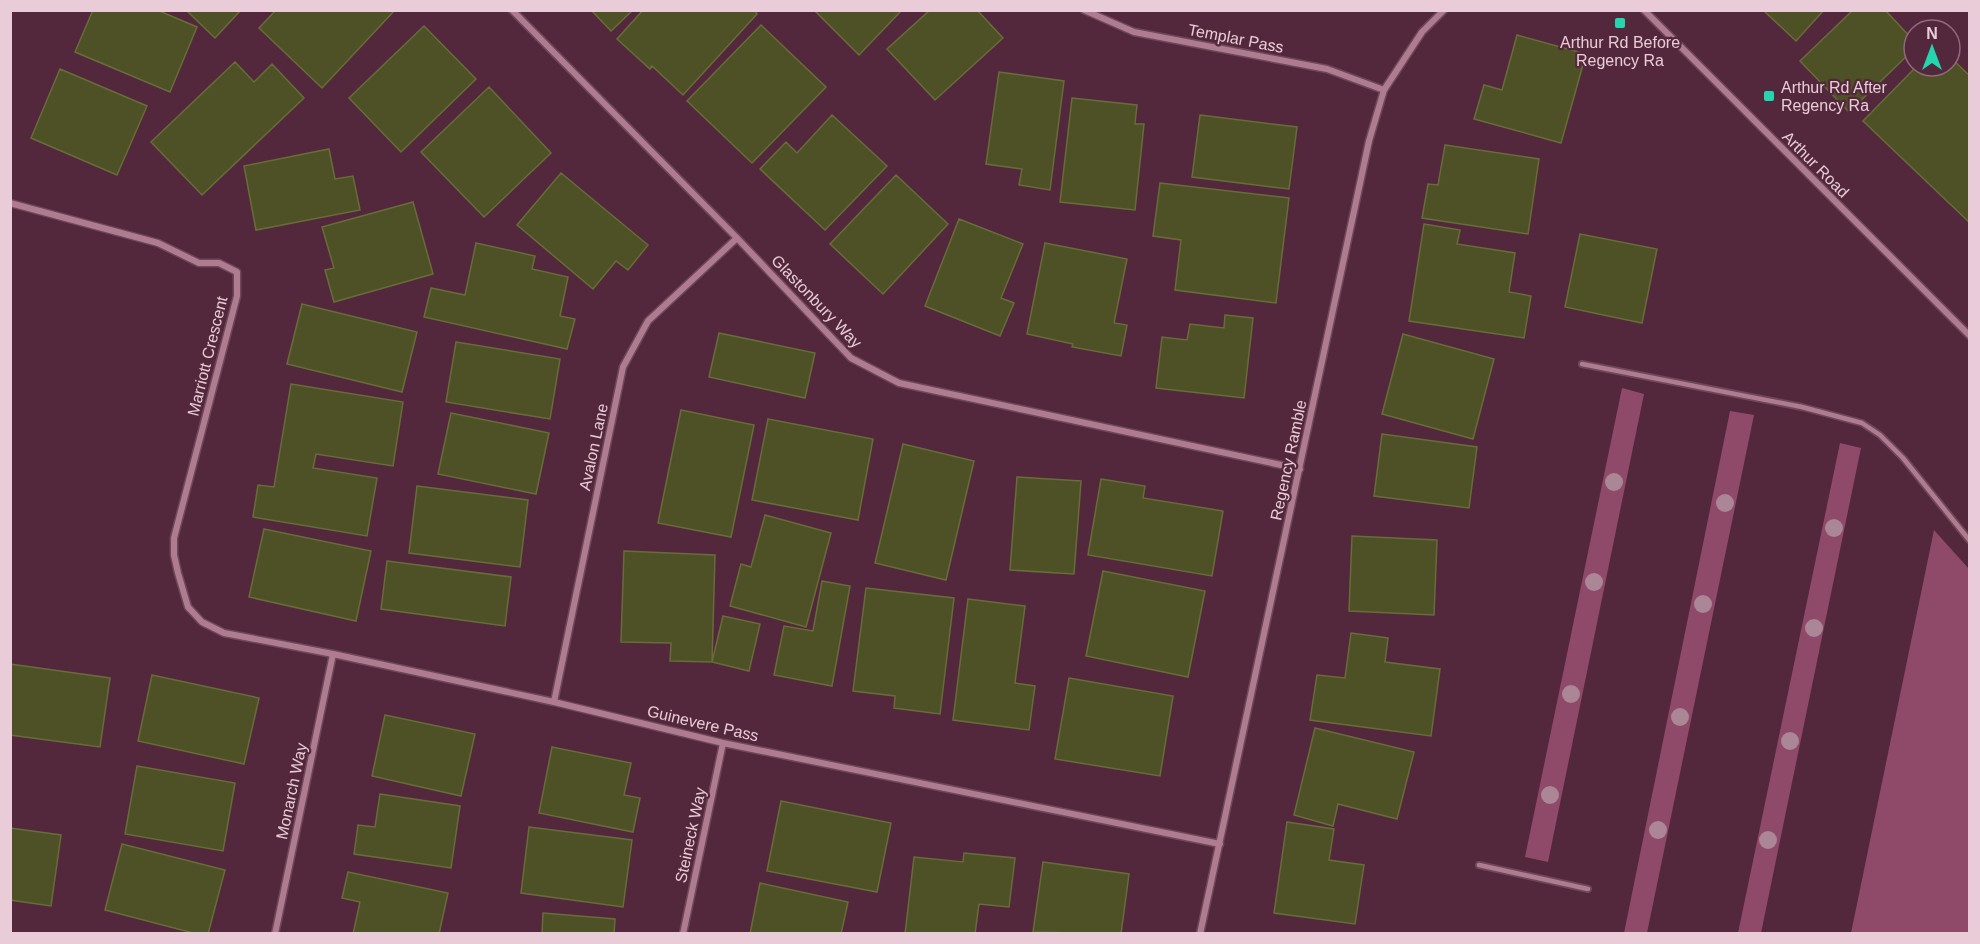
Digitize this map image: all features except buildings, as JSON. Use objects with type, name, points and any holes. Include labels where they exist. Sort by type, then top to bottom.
[{"type":"street","name":"Glastonbury Way","points":[[512,10],[737,238],[851,358],[899,383],[1300,469]]},
{"type":"street","name":"Templar Pass","points":[[1084,10],[1134,32],[1327,69],[1384,90]]},
{"type":"street","name":"Regency Ramble","points":[[1200,933],[1369,141],[1384,90],[1422,32],[1444,10]]},
{"type":"street","name":"Arthur Road","points":[[1644,10],[1970,336]]},
{"type":"street","name":"Marriott Crescent","points":[[10,203],[158,243],[200,263],[219,263],[237,272],[237,296],[174,538],[174,555],[188,608]]},
{"type":"street","name":"Avalon Lane","points":[[554,702],[623,367],[648,321],[737,238]]},
{"type":"street","name":"Guinevere Pass","points":[[188,608],[202,622],[224,633],[554,702],[723,743],[1220,844]]},
{"type":"street","name":"Monarch Way","points":[[275,933],[333,654]]},
{"type":"street","name":"Steineck Way","points":[[683,933],[723,743]]},
{"type":"lane","points":[[1582,364],[1802,408],[1862,423],[1880,435],[1903,459],[1970,541]]},
{"type":"lane","points":[[1479,865],[1588,889]]},
{"type":"shaded area","points":[[1622,388],[1644,394],[1548,862],[1525,857]]},
{"type":"shaded area","points":[[1730,411],[1754,415],[1647,933],[1624,933]]},
{"type":"shaded area","points":[[1840,443],[1861,448],[1761,933],[1738,933]]},
{"type":"shaded area","points":[[1934,530],[1969,569],[1969,933],[1851,933]]},
{"type":"place","name":"Arthur Rd Before Regency Ra","points":[[1620,23]]},
{"type":"place","name":"Arthur Rd After Regency Ra","points":[[1769,96]]}]
